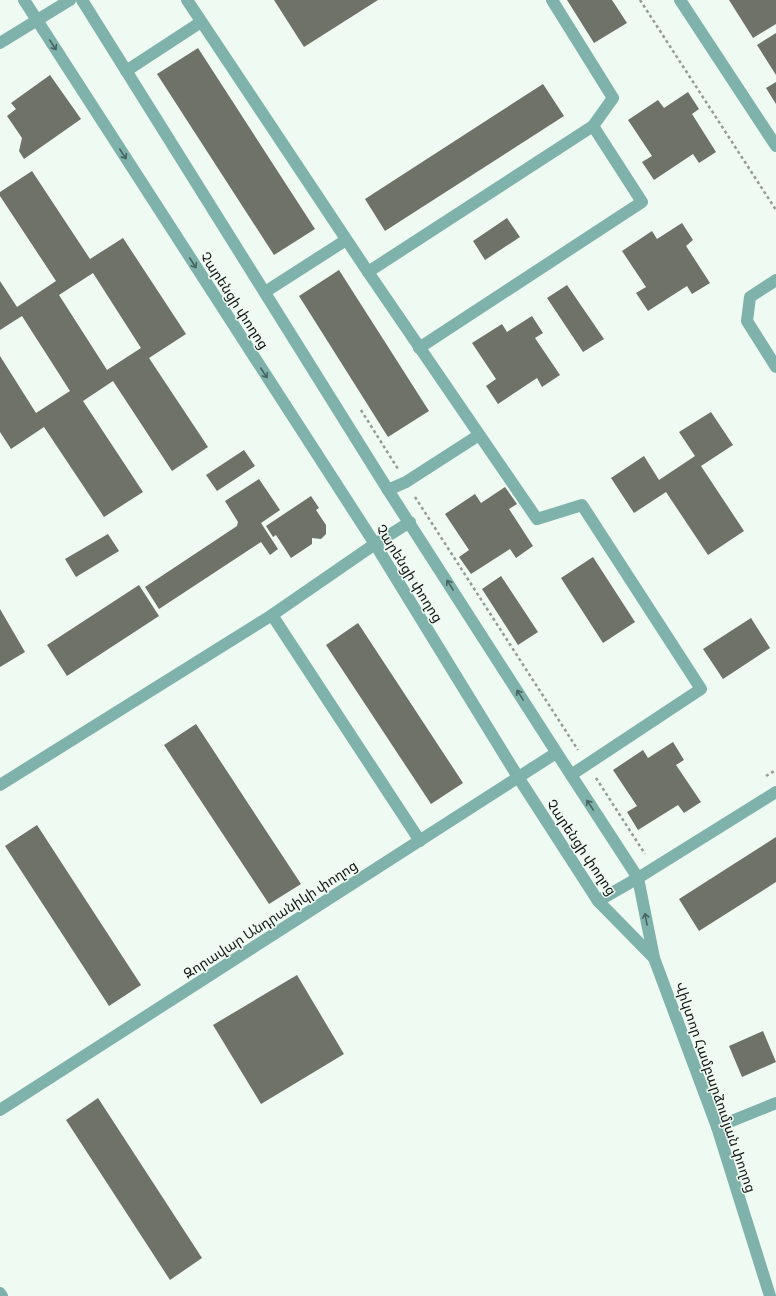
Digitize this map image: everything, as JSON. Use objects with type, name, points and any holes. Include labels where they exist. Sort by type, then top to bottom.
[{"type":"street","name":"Չարենցի փողոց","points":[[24,0],[375,544],[518,778],[598,901],[654,958]]},
{"type":"street","points":[[0,43],[70,0]]},
{"type":"street","name":"Չարենցի փողոց","points":[[82,0],[388,490],[410,522],[556,753],[638,878],[654,958]]},
{"type":"street","points":[[187,0],[346,240],[537,519],[582,505],[701,689],[571,775]]},
{"type":"street","points":[[368,272],[593,126],[613,98],[552,0]]},
{"type":"street","points":[[680,0],[776,146]]},
{"type":"street","points":[[126,71],[201,22]]},
{"type":"street","points":[[419,348],[642,202],[593,126]]},
{"type":"street","points":[[265,292],[346,240]]},
{"type":"street","points":[[776,280],[750,297],[747,321],[776,367]]},
{"type":"street","points":[[388,490],[406,482],[479,435]]},
{"type":"street","points":[[0,785],[272,615],[375,544],[410,522]]},
{"type":"street","points":[[272,615],[420,841]]},
{"type":"street","name":"Զորավար Անդրանիկի փողոց","points":[[1,1108],[556,753]]},
{"type":"street","points":[[598,901],[638,878],[776,792]]},
{"type":"street","name":"Վիկտոր Համբարձումյան փողոց","points":[[654,958],[717,1127],[770,1296]]},
{"type":"street","points":[[717,1127],[776,1103]]},
{"type":"path","points":[[640,0],[776,210]]},
{"type":"path","points":[[359,409],[654,868]]},
{"type":"building","points":[[274,0],[378,0],[304,47]]},
{"type":"building","points":[[567,0],[612,0],[627,23],[594,43]]},
{"type":"building","points":[[729,0],[776,0],[776,24],[753,38]]},
{"type":"building","points":[[776,33],[776,75],[757,45]]},
{"type":"building","points":[[198,48],[315,229],[274,255],[157,74]]},
{"type":"building","points":[[50,75],[81,119],[24,159],[19,151],[22,138],[7,116],[16,109],[11,103]]},
{"type":"building","points":[[776,82],[776,104],[766,88]]},
{"type":"building","points":[[543,84],[564,116],[385,231],[365,199]]},
{"type":"building","points":[[688,92],[699,109],[692,114],[716,152],[699,163],[693,154],[654,180],[642,162],[652,156],[628,120],[658,100],[664,108]]},
{"type":"building","points":[[32,171],[90,259],[123,238],[186,334],[149,358],[208,447],[172,471],[113,381],[83,401],[143,492],[104,517],[44,427],[11,449],[0,432],[0,356],[36,413],[70,391],[22,316],[0,330],[0,281],[17,307],[56,281],[0,196],[0,192]],"holes":[[[93,273],[141,348],[107,370],[59,295]]]},
{"type":"building","points":[[507,218],[520,237],[485,260],[473,241]]},
{"type":"building","points":[[682,223],[693,240],[686,246],[710,283],[692,294],[687,286],[648,311],[636,293],[646,287],[622,251],[652,231],[657,239]]},
{"type":"building","points":[[339,270],[429,411],[388,437],[299,296]]},
{"type":"building","points":[[567,285],[604,339],[583,352],[547,298]]},
{"type":"building","points":[[532,316],[543,333],[535,338],[560,375],[542,387],[537,378],[498,404],[486,386],[496,379],[472,343],[502,324],[507,332]]},
{"type":"building","points":[[711,412],[733,445],[701,466],[744,531],[708,555],[666,492],[634,513],[611,478],[644,456],[659,480],[695,456],[679,432]]},
{"type":"building","points":[[244,450],[255,466],[217,491],[206,475]]},
{"type":"building","points":[[259,479],[280,510],[261,523],[278,549],[270,555],[261,542],[159,609],[145,587],[237,526],[238,522],[225,501]]},
{"type":"building","points":[[505,487],[517,504],[509,509],[533,546],[516,558],[510,549],[471,574],[459,557],[469,550],[445,514],[475,494],[481,503]]},
{"type":"building","points":[[311,496],[319,508],[316,510],[326,525],[326,534],[321,539],[312,538],[312,544],[291,558],[276,535],[273,537],[266,526]]},
{"type":"building","points":[[108,534],[119,551],[76,577],[65,559]]},
{"type":"building","points":[[593,557],[635,622],[603,643],[561,578]]},
{"type":"building","points":[[501,576],[538,632],[518,645],[482,589]]},
{"type":"building","points":[[139,585],[159,616],[67,676],[47,645]]},
{"type":"building","points":[[0,609],[25,652],[0,667]]},
{"type":"building","points":[[751,618],[770,648],[723,679],[703,649]]},
{"type":"building","points":[[358,623],[463,783],[431,804],[326,645]]},
{"type":"building","points":[[196,724],[301,884],[269,904],[164,745]]},
{"type":"building","points":[[673,742],[684,760],[676,765],[701,802],[684,813],[678,805],[638,830],[627,812],[637,806],[613,770],[643,750],[648,758]]},
{"type":"building","points":[[37,825],[141,985],[109,1006],[5,846]]},
{"type":"building","points":[[776,837],[776,882],[699,931],[679,899]]},
{"type":"building","points":[[297,975],[344,1054],[261,1104],[213,1025]]},
{"type":"building","points":[[763,1031],[776,1062],[742,1077],[729,1046]]},
{"type":"building","points":[[98,1098],[202,1258],[170,1280],[66,1120]]}]
